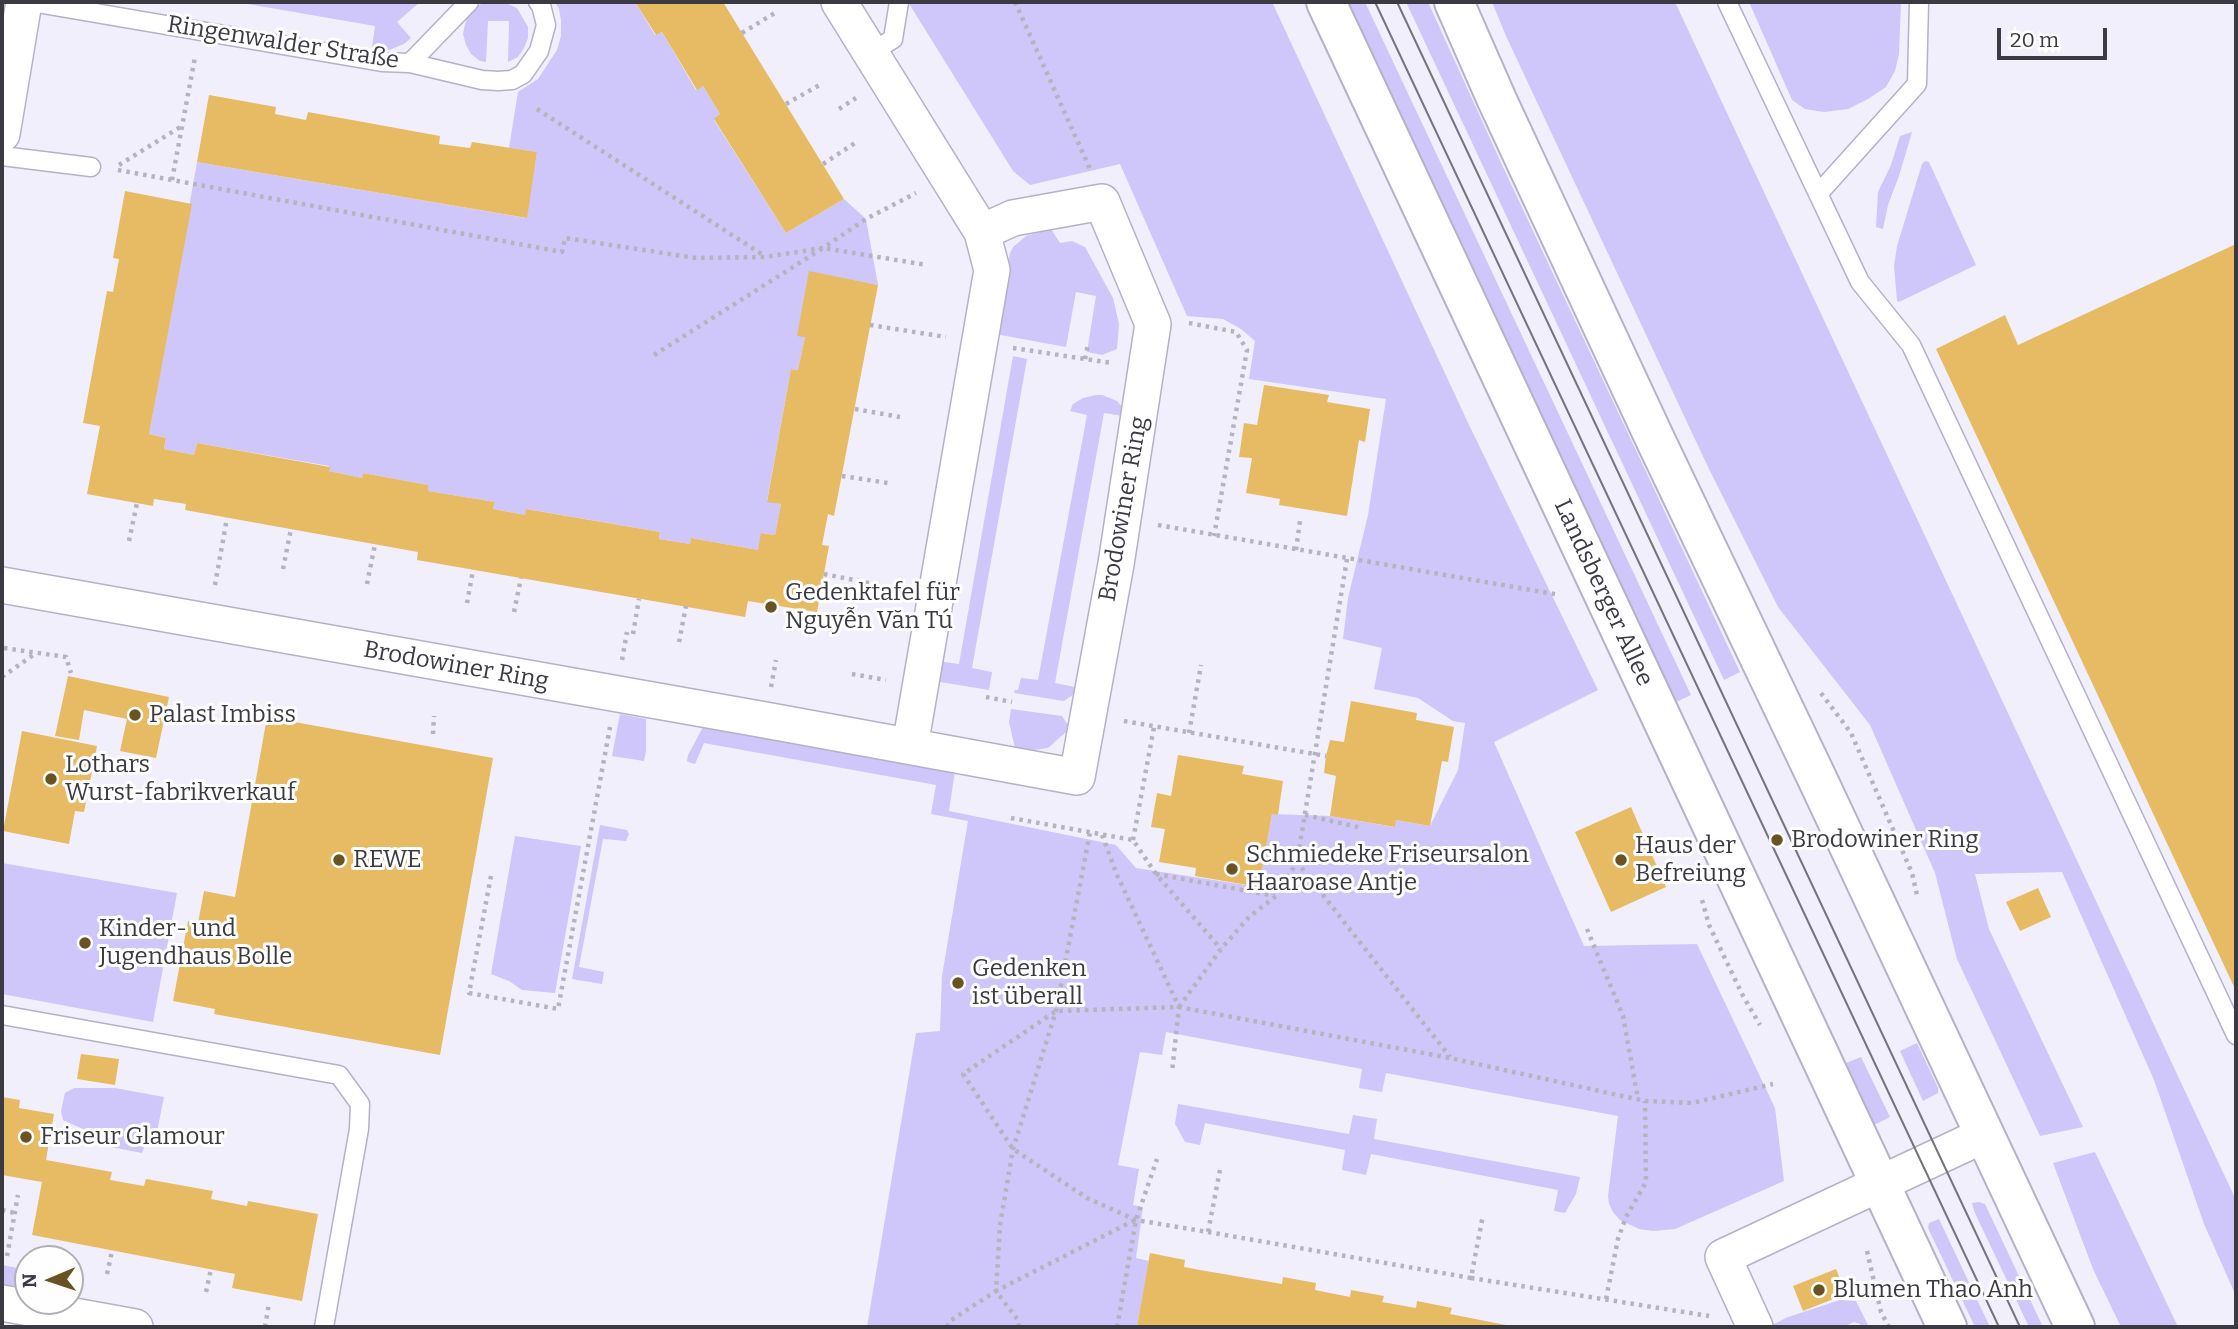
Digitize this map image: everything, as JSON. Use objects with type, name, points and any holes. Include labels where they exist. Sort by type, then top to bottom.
[{"type":"main road","name":"Landsberger Allee","points":[[1326,2],[1947,1327]]},
{"type":"main road","points":[[1454,2],[1502,113],[2075,1327]]},
{"type":"street","points":[[2,134],[24,2]]},
{"type":"street","points":[[839,2],[982,232],[992,270],[910,746]]},
{"type":"street","name":"Brodowiner Ring","points":[[2,585],[1077,778],[1124,520],[1153,324],[1102,202],[1013,218],[982,232]]},
{"type":"street","points":[[1755,1327],[1723,1257],[1983,1135]]},
{"type":"street","points":[[3,1308],[135,1327]]},
{"type":"lane","name":"Ringenwalder Straße","points":[[31,2],[382,62],[411,63],[482,80],[513,80],[523,74],[539,51],[546,25],[538,2]]},
{"type":"lane","name":"Ringenwalder Straße","points":[[411,63],[469,2]]},
{"type":"lane","points":[[870,53],[893,39],[899,2]]},
{"type":"lane","points":[[1727,2],[1860,282],[1911,345],[2236,1035]]},
{"type":"lane","points":[[1818,194],[1917,83],[1919,2]]},
{"type":"lane","points":[[2,156],[91,167]]},
{"type":"lane","points":[[2,1015],[339,1076],[360,1104],[359,1129],[324,1327]]},
{"type":"path","points":[[1015,2],[1093,176]]},
{"type":"path","points":[[742,33],[778,11]]},
{"type":"path","points":[[172,180],[196,49]]},
{"type":"path","points":[[786,104],[823,83]]},
{"type":"path","points":[[537,110],[765,257]]},
{"type":"path","points":[[182,126],[112,169],[562,252],[565,238],[696,258],[765,257],[823,248],[927,265]]},
{"type":"path","points":[[823,164],[859,141]]},
{"type":"path","points":[[654,355],[866,219],[947,175]]},
{"type":"path","points":[[1182,321],[1236,332],[1247,350],[1214,536]]},
{"type":"path","points":[[870,325],[915,332]]},
{"type":"path","points":[[979,343],[1147,368]]},
{"type":"path","points":[[1085,359],[1088,344]]},
{"type":"path","points":[[855,409],[900,416]]},
{"type":"path","points":[[842,476],[888,482]]},
{"type":"path","points":[[129,541],[137,503]]},
{"type":"path","points":[[214,589],[227,518]]},
{"type":"path","points":[[1124,520],[1560,595]]},
{"type":"path","points":[[1296,550],[1300,521]]},
{"type":"path","points":[[284,569],[291,529]]},
{"type":"path","points":[[368,584],[375,544]]},
{"type":"path","points":[[1172,1072],[1179,1007],[1221,948],[1249,917],[1276,897],[1297,862],[1347,559]]},
{"type":"path","points":[[467,603],[473,570]]},
{"type":"path","points":[[824,575],[869,583]]},
{"type":"path","points":[[514,612],[521,578]]},
{"type":"path","points":[[491,876],[469,993],[558,1009],[616,694],[639,599]]},
{"type":"path","points":[[679,642],[686,606]]},
{"type":"path","points":[[4,648],[66,657],[71,673]]},
{"type":"path","points":[[2,677],[37,652]]},
{"type":"path","points":[[1189,733],[1201,665]]},
{"type":"path","points":[[852,674],[898,682]]},
{"type":"path","points":[[986,697],[1012,702]]},
{"type":"path","points":[[433,734],[434,716]]},
{"type":"path","points":[[1122,721],[1326,756]]},
{"type":"path","points":[[1154,727],[1133,840],[1156,874],[1221,948]]},
{"type":"path","points":[[1305,815],[1362,828]]},
{"type":"path","points":[[1011,818],[1133,840]]},
{"type":"path","points":[[1019,1327],[1018,1320],[996,1291],[1000,1225],[1013,1149],[1056,1011],[1090,832]]},
{"type":"path","points":[[1102,834],[1117,875],[1179,1007]]},
{"type":"path","points":[[1297,862],[1450,1058]]},
{"type":"path","points":[[1156,874],[1276,897]]},
{"type":"path","points":[[1587,929],[1623,1016],[1642,1100],[1646,1182],[1626,1217],[1618,1239],[1606,1299]]},
{"type":"path","points":[[1715,1317],[1136,1220],[1087,1198],[1013,1149],[963,1074],[1056,1011],[1179,1007],[1450,1058],[1642,1100],[1692,1103],[1773,1084]]},
{"type":"path","points":[[1117,1327],[1136,1220],[1157,1158]]},
{"type":"path","points":[[1208,1233],[1220,1170]]},
{"type":"path","points":[[8,1256],[18,1195]]},
{"type":"path","points":[[2,1210],[15,1213]]},
{"type":"path","points":[[1471,1278],[1483,1215]]},
{"type":"path","points":[[947,1327],[950,1321],[996,1291],[1136,1220]]},
{"type":"path","points":[[107,1274],[112,1251]]},
{"type":"path","points":[[1866,1251],[1881,1312],[1889,1327]]},
{"type":"path","points":[[206,1292],[211,1269]]},
{"type":"path","points":[[265,1327],[270,1303]]},
{"type":"shaded area","points":[[236,2],[420,2],[397,22],[411,38],[389,50],[372,47],[375,26]]},
{"type":"shaded area","points":[[486,2],[504,2],[517,8],[528,27],[524,48],[518,57],[508,62],[509,21],[488,21],[486,62],[471,54],[466,45],[463,34],[469,14]]},
{"type":"shaded area","points":[[555,2],[635,2],[655,35],[662,32],[696,90],[703,86],[720,114],[714,120],[786,233],[844,199],[866,219],[878,285],[810,272],[805,337],[798,370],[791,369],[767,501],[781,504],[775,535],[762,533],[758,550],[691,538],[690,544],[659,539],[660,532],[527,509],[525,515],[493,509],[495,502],[428,491],[428,485],[363,473],[362,478],[329,471],[329,466],[197,443],[194,455],[164,449],[166,438],[149,434],[197,162],[526,218],[537,152],[509,148],[518,92],[538,79],[557,50],[561,36],[561,20]]},
{"type":"shaded area","points":[[908,2],[1272,2],[1470,427],[1598,690],[1494,742],[1584,946],[1697,944],[1775,1108],[1784,1181],[1675,1229],[1639,1229],[1620,1220],[1609,1204],[1618,1116],[1386,1073],[1382,1092],[1359,1088],[1362,1069],[1166,1032],[1162,1055],[1140,1052],[1118,1165],[1139,1169],[1133,1205],[1143,1207],[1136,1258],[1149,1261],[1137,1327],[867,1327],[916,1033],[940,1031],[942,976],[968,821],[931,814],[936,785],[704,743],[695,764],[691,763],[687,761],[688,755],[703,727],[955,771],[949,811],[1116,845],[1136,868],[1259,887],[1272,814],[1330,816],[1394,827],[1396,820],[1430,826],[1458,770],[1465,723],[1453,721],[1418,698],[1374,689],[1382,648],[1343,639],[1348,598],[1368,515],[1386,399],[1249,379],[1255,341],[1223,319],[1187,316],[1120,164],[1030,185],[1013,171]]},
{"type":"shaded area","points":[[1346,2],[1365,2],[1691,695],[1674,703]]},
{"type":"shaded area","points":[[1406,2],[1428,2],[1740,672],[1724,680]]},
{"type":"shaded area","points":[[1492,2],[1675,2],[2236,1200],[2236,1296],[2204,1224],[2154,1080],[2062,872],[1975,874],[1989,929],[2083,1127],[2040,1136],[1957,959],[1935,873],[1870,725],[1778,607],[1708,467]]},
{"type":"shaded area","points":[[1749,2],[1901,2],[1899,54],[1895,71],[1886,87],[1848,109],[1824,112],[1805,109],[1792,100]]},
{"type":"shaded area","points":[[1912,132],[1883,229],[1876,227],[1878,192],[1891,165],[1900,136]]},
{"type":"shaded area","points":[[1925,161],[1929,162],[1976,265],[1899,302],[1894,266],[1897,246]]},
{"type":"shaded area","points":[[1051,229],[1060,243],[1072,241],[1085,247],[1113,298],[1119,324],[1117,349],[1102,355],[1087,352],[1096,296],[1076,292],[1066,347],[995,334],[1013,247],[1026,236]]},
{"type":"shaded area","points":[[1013,356],[1027,359],[972,668],[992,672],[989,690],[934,681],[937,661],[959,664]]},
{"type":"shaded area","points":[[1096,395],[1117,401],[1124,409],[1123,416],[1104,413],[1055,683],[1075,687],[1074,694],[1064,701],[1014,693],[1018,690],[1021,678],[1038,680],[1087,415],[1070,411],[1073,404]]},
{"type":"shaded area","points":[[1011,709],[1062,716],[1068,725],[1066,732],[1048,748],[1028,751],[1015,748],[1009,722]]},
{"type":"shaded area","points":[[620,714],[646,719],[644,761],[612,756]]},
{"type":"shaded area","points":[[600,825],[627,830],[629,834],[626,841],[603,839],[579,967],[604,972],[602,984],[572,979]]},
{"type":"shaded area","points":[[515,836],[581,846],[555,993],[522,990],[491,974]]},
{"type":"shaded area","name":"Kinder- und Jugendhaus Bolle","points":[[2,863],[177,893],[153,1022],[2,994]]},
{"type":"shaded area","points":[[1917,1043],[1938,1088],[1938,1093],[1923,1101],[1900,1051]]},
{"type":"shaded area","points":[[1861,1057],[1890,1117],[1874,1125],[1846,1063]]},
{"type":"shaded area","points":[[74,1088],[115,1088],[164,1097],[157,1132],[149,1133],[142,1153],[95,1144],[96,1135],[63,1120],[61,1111],[65,1093]]},
{"type":"shaded area","points":[[1178,1104],[1349,1134],[1353,1115],[1377,1119],[1374,1139],[1580,1177],[1576,1194],[1565,1213],[1554,1211],[1558,1190],[1371,1154],[1366,1175],[1342,1170],[1345,1150],[1205,1123],[1200,1145],[1185,1142],[1175,1124]]},
{"type":"shaded area","points":[[2095,1152],[2178,1327],[2121,1327],[2093,1269],[2053,1163]]},
{"type":"shaded area","points":[[1972,1203],[1985,1204],[2043,1327],[2029,1327],[1974,1211]]},
{"type":"shaded area","points":[[1939,1219],[1990,1327],[1975,1327],[1928,1228],[1929,1223]]},
{"type":"shaded area","points":[[2,1265],[14,1267],[14,1288],[2,1286]]},
{"type":"shaded area","points":[[1840,1300],[1856,1301],[1869,1327],[1861,1327],[1854,1322],[1843,1327],[1768,1327],[1788,1317]]},
{"type":"building","points":[[635,2],[723,2],[844,199],[786,233],[714,119],[720,114],[703,86],[697,90],[662,32],[656,35]]},
{"type":"building","points":[[209,95],[276,107],[275,114],[306,120],[308,112],[440,136],[439,144],[470,148],[472,142],[537,152],[527,218],[197,162]]},
{"type":"building","points":[[125,191],[192,204],[149,434],[166,438],[164,449],[194,455],[197,443],[330,467],[329,471],[362,478],[363,473],[428,485],[428,491],[495,502],[493,509],[525,515],[526,509],[660,532],[659,539],[690,544],[691,538],[758,550],[761,533],[775,535],[781,504],[767,502],[791,369],[798,370],[805,337],[797,336],[809,271],[878,285],[834,516],[828,514],[822,545],[829,546],[817,612],[748,601],[745,617],[417,560],[418,552],[185,510],[186,504],[154,499],[153,506],[87,494],[100,426],[83,423],[107,291],[113,292],[119,259],[113,258]]},
{"type":"building","points":[[2236,244],[2236,991],[1936,349],[2005,315],[2018,345]]},
{"type":"building","points":[[1264,385],[1329,395],[1327,402],[1370,409],[1365,442],[1359,440],[1347,516],[1279,505],[1280,499],[1246,493],[1252,458],[1239,457],[1244,423],[1257,425]]},
{"type":"building","name":"Palast Imbiss","points":[[68,676],[169,697],[156,758],[120,751],[127,719],[84,710],[79,740],[55,736]]},
{"type":"building","points":[[1351,701],[1417,713],[1416,720],[1454,727],[1448,762],[1442,761],[1430,826],[1396,820],[1395,827],[1330,816],[1336,776],[1324,773],[1326,756],[1330,740],[1344,742]]},
{"type":"building","name":"REWE","points":[[267,717],[493,758],[440,1055],[214,1014],[215,1009],[173,1001],[188,921],[198,923],[204,891],[235,897]]},
{"type":"building","name":"Lothars Wurst-fabrikverkauf","points":[[22,731],[97,746],[84,812],[75,811],[69,844],[3,831]]},
{"type":"building","points":[[1178,755],[1244,766],[1242,774],[1283,781],[1278,815],[1272,814],[1259,887],[1195,876],[1196,868],[1159,862],[1165,829],[1151,827],[1157,793],[1171,796]]},
{"type":"building","name":"Haus der Befreiung","points":[[1631,807],[1666,887],[1611,912],[1575,832]]},
{"type":"building","points":[[2038,888],[2051,917],[2020,931],[2006,902]]},
{"type":"building","points":[[81,1054],[119,1059],[115,1085],[77,1079]]},
{"type":"building","points":[[2,1097],[20,1100],[19,1108],[54,1114],[46,1160],[112,1172],[110,1180],[144,1186],[146,1179],[213,1191],[211,1199],[247,1206],[248,1201],[318,1214],[302,1301],[232,1288],[235,1274],[32,1235],[42,1182],[2,1175]]},
{"type":"building","points":[[1150,1253],[1185,1260],[1184,1267],[1282,1284],[1283,1277],[1316,1283],[1315,1290],[1350,1297],[1351,1290],[1384,1296],[1382,1302],[1416,1308],[1417,1301],[1452,1308],[1450,1314],[1516,1327],[1137,1327]]},
{"type":"building","name":"Blumen Thao Anh","points":[[1836,1269],[1846,1294],[1803,1311],[1793,1286]]},
{"type":"tram line","points":[[1375,2],[1999,1327]]},
{"type":"tram line","points":[[1397,2],[2020,1327]]},
{"type":"place","name":"Gedenktafel für Nguyễn Văn Tú","points":[[771,607]]},
{"type":"place","name":"Palast Imbiss","points":[[135,715]]},
{"type":"place","name":"Lothars Wurst-fabrikverkauf","points":[[51,779]]},
{"type":"place","name":"Brodowiner Ring","points":[[1777,840]]},
{"type":"place","name":"REWE","points":[[339,860]]},
{"type":"place","name":"Haus der Befreiung","points":[[1621,860]]},
{"type":"place","name":"Schmiedeke Friseursalon Haaroase Antje","points":[[1232,869]]},
{"type":"place","name":"Kinder- und Jugendhaus Bolle","points":[[85,943]]},
{"type":"place","name":"Gedenken ist überall","points":[[958,983]]},
{"type":"place","name":"Friseur Glamour","points":[[26,1137]]},
{"type":"place","name":"Blumen Thao Anh","points":[[1819,1290]]}]
